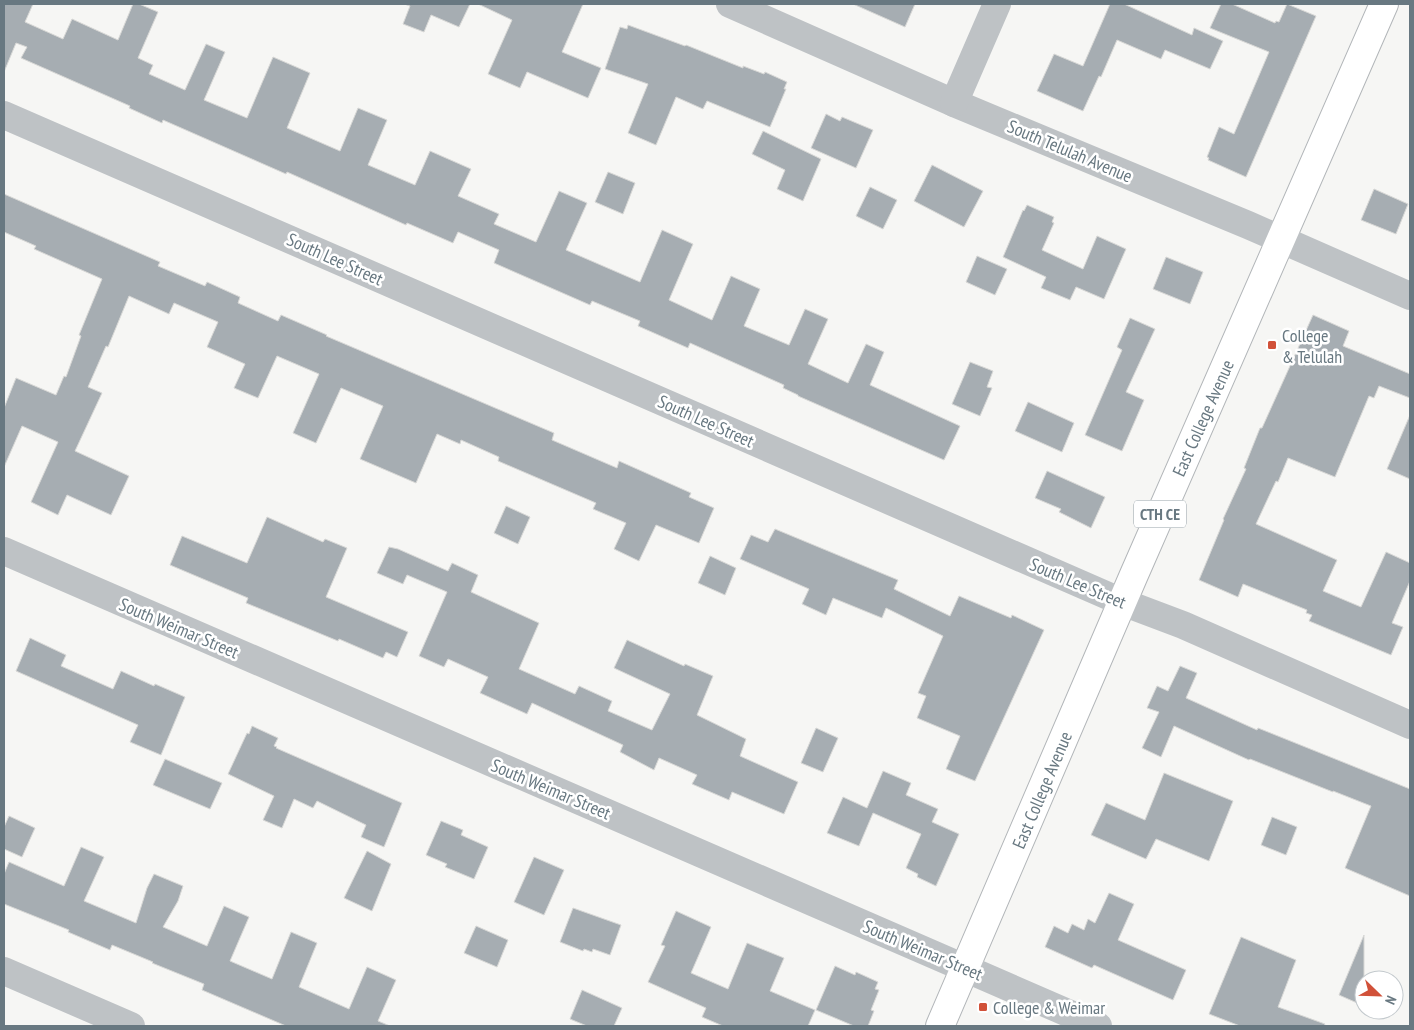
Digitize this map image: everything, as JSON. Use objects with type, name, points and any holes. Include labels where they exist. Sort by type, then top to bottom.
[{"type":"main road","name":"East College Avenue","points":[[940,1026],[1122,602],[1384,4]]},
{"type":"street","name":"South Telulah Avenue","points":[[730,4],[954,103],[1410,296]]},
{"type":"street","points":[[954,103],[996,4]]},
{"type":"street","name":"South Lee Street","points":[[4,115],[1122,602],[1183,626],[1410,725]]},
{"type":"street","name":"South Weimar Street","points":[[4,552],[1098,1026]]},
{"type":"street","points":[[4,971],[131,1026]]},
{"type":"building","points":[[4,4],[33,4],[25,22],[63,39],[72,19],[118,40],[133,4],[139,4],[158,12],[138,58],[153,65],[149,74],[185,90],[206,44],[225,52],[204,100],[247,118],[273,57],[310,73],[287,128],[340,151],[358,108],[387,120],[368,165],[415,185],[430,151],[471,169],[458,196],[499,214],[494,224],[536,242],[559,191],[587,203],[566,250],[640,282],[662,230],[693,244],[669,300],[712,320],[731,276],[760,289],[744,326],[789,345],[805,309],[828,319],[808,364],[848,383],[866,344],[884,352],[870,385],[960,426],[944,460],[798,396],[783,388],[784,385],[690,343],[688,348],[638,326],[640,321],[592,301],[590,305],[494,263],[499,250],[458,232],[453,243],[407,223],[406,225],[163,120],[162,123],[129,108],[130,106],[21,58],[27,47],[16,43],[4,72]]},
{"type":"building","points":[[404,4],[470,4],[459,27],[431,15],[424,32],[403,24],[410,6]]},
{"type":"building","points":[[478,4],[583,4],[562,52],[601,68],[588,98],[527,72],[520,88],[488,74],[512,20]]},
{"type":"building","points":[[853,4],[915,4],[905,27]]},
{"type":"building","points":[[1110,4],[1124,4],[1192,35],[1194,28],[1223,41],[1210,69],[1165,50],[1161,59],[1117,40],[1101,77],[1099,76],[1083,111],[1037,91],[1054,54],[1083,66]]},
{"type":"building","points":[[1221,4],[1232,4],[1275,23],[1276,21],[1279,22],[1287,4],[1316,16],[1246,177],[1208,160],[1209,158],[1207,157],[1219,127],[1234,134],[1269,52],[1210,28]]},
{"type":"building","points":[[628,25],[686,45],[743,68],[743,66],[764,74],[765,72],[787,82],[784,89],[786,89],[770,127],[707,101],[703,109],[676,97],[656,145],[628,133],[648,84],[605,69],[620,27],[627,29]]},
{"type":"building","points":[[826,114],[840,121],[842,117],[873,130],[856,168],[811,148]]},
{"type":"building","points":[[763,131],[821,159],[803,201],[777,189],[785,170],[752,154]]},
{"type":"building","points":[[932,165],[983,191],[964,227],[914,201]]},
{"type":"building","points":[[608,172],[635,183],[623,214],[595,202]]},
{"type":"building","points":[[870,187],[897,200],[883,229],[856,216]]},
{"type":"building","points":[[1374,189],[1408,204],[1396,234],[1361,220]]},
{"type":"building","points":[[4,194],[160,262],[158,266],[205,286],[207,282],[240,297],[238,303],[278,321],[281,315],[554,433],[552,440],[617,468],[619,461],[691,493],[689,497],[714,508],[699,543],[656,525],[639,561],[614,549],[626,523],[593,509],[596,503],[498,461],[499,457],[461,440],[460,444],[437,434],[416,483],[360,459],[383,406],[341,388],[316,443],[293,433],[319,374],[277,356],[258,398],[234,388],[245,364],[207,347],[218,322],[174,303],[169,314],[129,296],[108,347],[106,346],[88,387],[102,393],[75,451],[129,476],[111,515],[67,495],[58,515],[31,502],[58,442],[22,426],[4,467],[4,408],[16,378],[56,395],[64,376],[66,377],[81,336],[79,335],[102,279],[34,249],[36,246],[4,232]]},
{"type":"building","points":[[1027,205],[1054,217],[1052,222],[1054,223],[1042,250],[1083,269],[1097,236],[1126,249],[1104,299],[1076,287],[1070,300],[1041,288],[1046,277],[1003,257],[1023,210]]},
{"type":"building","points":[[977,256],[1007,269],[995,295],[966,282]]},
{"type":"building","points":[[1166,257],[1203,272],[1190,304],[1153,289]]},
{"type":"building","points":[[1313,315],[1349,331],[1343,346],[1410,374],[1410,398],[1379,386],[1374,398],[1369,396],[1335,477],[1288,458],[1256,524],[1337,560],[1323,591],[1361,607],[1386,552],[1410,563],[1410,581],[1392,623],[1403,627],[1391,655],[1309,621],[1312,615],[1306,613],[1307,610],[1243,584],[1238,597],[1199,580],[1223,519],[1246,469],[1244,468],[1260,428],[1262,428]]},
{"type":"building","points":[[1130,318],[1155,329],[1126,392],[1144,400],[1122,451],[1085,435],[1122,350],[1117,347]]},
{"type":"building","points":[[970,362],[993,371],[987,387],[992,388],[980,416],[952,404]]},
{"type":"building","points":[[1028,402],[1074,423],[1062,452],[1015,431]]},
{"type":"building","points":[[1410,415],[1410,479],[1387,469]]},
{"type":"building","points":[[1047,471],[1105,497],[1091,528],[1059,512],[1061,509],[1035,498]]},
{"type":"building","points":[[506,506],[530,517],[518,544],[494,533]]},
{"type":"building","points":[[267,517],[323,542],[325,539],[347,548],[326,597],[408,632],[397,657],[386,652],[383,658],[339,639],[338,641],[246,603],[248,598],[170,565],[182,536],[247,563]]},
{"type":"building","points":[[775,529],[898,580],[894,589],[950,616],[959,596],[1011,618],[1012,615],[1044,630],[975,781],[946,769],[960,736],[917,718],[926,696],[918,693],[943,636],[886,608],[882,618],[833,598],[826,615],[802,604],[809,589],[740,559],[751,535],[768,542]]},
{"type":"building","points":[[389,547],[398,549],[448,571],[452,563],[478,575],[471,592],[539,623],[519,669],[575,694],[579,686],[612,701],[608,711],[652,730],[670,694],[614,668],[627,640],[684,666],[685,664],[713,676],[697,715],[746,739],[740,756],[798,782],[784,814],[732,792],[729,800],[692,784],[697,775],[659,758],[654,770],[620,752],[623,745],[532,703],[527,714],[480,693],[488,677],[448,659],[444,667],[419,656],[447,592],[407,575],[403,584],[377,573]]},
{"type":"building","points":[[710,556],[736,568],[725,595],[698,583]]},
{"type":"building","points":[[30,638],[66,655],[61,666],[113,689],[121,671],[185,697],[161,755],[130,742],[138,725],[16,671]]},
{"type":"building","points":[[1180,666],[1197,673],[1186,698],[1257,730],[1258,728],[1410,789],[1410,896],[1345,868],[1371,806],[1249,760],[1174,726],[1161,757],[1142,748],[1159,712],[1147,708],[1157,686],[1168,691]]},
{"type":"building","points":[[252,726],[278,738],[274,746],[276,748],[402,803],[384,847],[361,837],[366,825],[317,801],[313,808],[294,799],[282,828],[263,820],[274,796],[228,774]]},
{"type":"building","points":[[816,728],[838,738],[823,772],[801,763]]},
{"type":"building","points":[[165,759],[222,783],[210,809],[153,785]]},
{"type":"building","points":[[883,771],[911,783],[906,795],[938,809],[932,822],[959,834],[936,886],[917,877],[918,874],[906,868],[921,834],[873,813],[859,846],[827,833],[843,797],[867,808]]},
{"type":"building","points":[[1164,773],[1233,801],[1209,861],[1156,839],[1146,859],[1091,835],[1106,803],[1145,820]]},
{"type":"building","points":[[9,816],[35,828],[22,857],[4,849],[4,827]]},
{"type":"building","points":[[1272,817],[1297,827],[1286,855],[1261,845]]},
{"type":"building","points":[[441,821],[463,830],[461,835],[488,847],[474,879],[445,867],[447,864],[426,855]]},
{"type":"building","points":[[81,847],[104,857],[84,901],[136,923],[147,888],[154,874],[183,886],[178,901],[163,927],[207,946],[224,906],[249,917],[230,961],[272,979],[291,932],[317,943],[299,987],[349,1009],[367,967],[396,980],[378,1021],[390,1026],[286,1026],[202,990],[204,984],[112,945],[110,950],[68,932],[69,930],[4,904],[4,874],[9,862],[64,886]]},
{"type":"building","points":[[367,851],[391,864],[372,911],[344,898]]},
{"type":"building","points":[[534,857],[564,870],[544,915],[514,902]]},
{"type":"building","points":[[1109,893],[1134,904],[1118,940],[1186,970],[1173,1000],[1094,965],[1092,968],[1045,947],[1054,926],[1068,933],[1072,924],[1084,930],[1088,919],[1095,923]]},
{"type":"building","points":[[573,908],[621,925],[610,955],[593,949],[592,952],[584,949],[583,951],[560,942]]},
{"type":"building","points":[[676,911],[711,927],[691,973],[728,989],[747,943],[784,958],[770,991],[815,1010],[808,1026],[723,1026],[702,1017],[706,1008],[648,982],[665,946],[661,945]]},
{"type":"building","points":[[476,926],[508,940],[497,967],[464,953]]},
{"type":"building","points":[[1364,935],[1364,970],[1354,970],[1354,1002],[1339,995]]},
{"type":"building","points":[[1241,937],[1296,960],[1278,1007],[1325,1024],[1324,1026],[1240,1026],[1209,1014]]},
{"type":"building","points":[[835,966],[855,975],[856,972],[878,982],[875,989],[879,990],[871,1010],[874,1011],[868,1026],[854,1026],[816,1010]]},
{"type":"building","points":[[582,990],[622,1008],[614,1026],[587,1026],[570,1019]]},
{"type":"place","name":"College & Telulah","points":[[1272,345]]},
{"type":"place","name":"College & Weimar","points":[[983,1007]]}]
